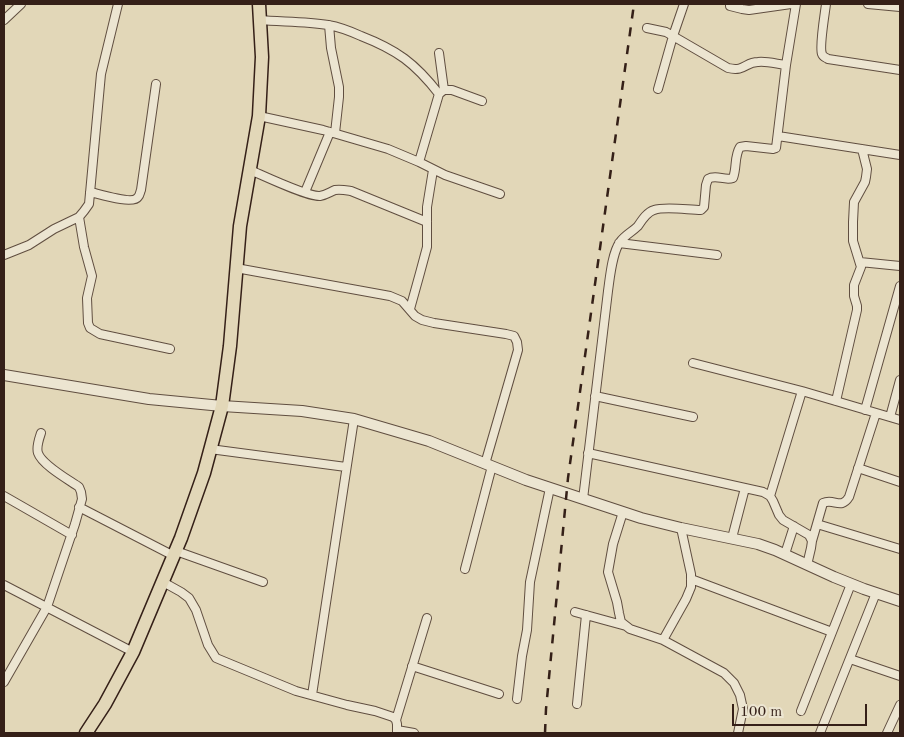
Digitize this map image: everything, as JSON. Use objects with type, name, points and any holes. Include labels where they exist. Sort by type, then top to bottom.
[{"type":"main road","points":[[86,733],[105,704],[133,652],[163,582],[204,473],[222,406],[230,346],[240,226],[259,116],[262,57],[259,4]]},
{"type":"street","points":[[4,20],[21,4]]},
{"type":"street","points":[[4,255],[29,245],[54,229],[79,217],[88,204],[101,74],[118,4]]},
{"type":"street","points":[[658,89],[684,4]]},
{"type":"street","points":[[730,4],[730,6],[735,8],[750,10],[791,4]]},
{"type":"street","points":[[583,499],[608,291],[611,270],[619,243],[635,229],[647,214],[654,210],[663,208],[701,210],[704,207],[708,179],[712,177],[728,180],[733,178],[740,147],[746,146],[772,150],[776,148],[796,4]]},
{"type":"street","points":[[826,4],[821,53],[823,56],[828,59],[900,70]]},
{"type":"street","points":[[868,4],[900,7]]},
{"type":"street","points":[[260,20],[329,25],[384,45],[401,56],[441,92]]},
{"type":"street","points":[[305,192],[332,133],[339,97],[329,25]]},
{"type":"street","points":[[647,28],[666,32],[728,68],[735,70],[756,62],[786,66]]},
{"type":"street","points":[[419,162],[441,92],[439,53]]},
{"type":"street","points":[[90,192],[127,200],[138,198],[141,190],[156,84]]},
{"type":"street","points":[[441,92],[452,90],[482,101]]},
{"type":"street","points":[[259,116],[332,133],[388,149],[419,162],[445,176],[500,194]]},
{"type":"street","points":[[778,136],[900,155]]},
{"type":"street","points":[[836,401],[857,310],[853,290],[861,267],[853,241],[853,222],[854,202],[865,182],[867,169],[862,149]]},
{"type":"street","points":[[250,170],[319,196],[334,190],[351,191],[427,222]]},
{"type":"street","points":[[410,309],[426,253],[428,207],[434,170]]},
{"type":"street","points":[[79,217],[84,248],[92,276],[86,303],[90,328],[100,334],[170,349]]},
{"type":"street","points":[[619,243],[717,254]]},
{"type":"street","points":[[860,262],[900,266]]},
{"type":"street","points":[[236,268],[390,296],[402,301],[415,316],[422,320],[514,336],[518,350],[465,569]]},
{"type":"street","points":[[865,410],[900,286]]},
{"type":"street","points":[[693,363],[802,391],[900,420]]},
{"type":"street","points":[[4,375],[149,399],[302,411],[354,419],[429,441],[550,488],[623,512],[681,528],[758,544],[851,584],[900,601]]},
{"type":"street","points":[[890,416],[900,380]]},
{"type":"street","points":[[770,496],[802,391]]},
{"type":"street","points":[[595,396],[693,417]]},
{"type":"street","points":[[807,564],[823,503],[828,501],[840,504],[846,502],[849,497],[876,412]]},
{"type":"street","points":[[312,695],[354,419]]},
{"type":"street","points":[[4,681],[47,607],[72,535],[82,498],[79,487],[41,458],[38,452],[38,443],[41,433]]},
{"type":"street","points":[[210,449],[346,467]]},
{"type":"street","points":[[588,453],[763,492],[770,496],[783,520],[809,535],[812,540]]},
{"type":"street","points":[[858,468],[900,482]]},
{"type":"street","points":[[517,699],[527,630],[530,582],[550,488]]},
{"type":"street","points":[[732,538],[745,488]]},
{"type":"street","points":[[4,496],[72,535]]},
{"type":"street","points":[[80,507],[175,553],[263,582]]},
{"type":"street","points":[[623,512],[613,544],[608,572],[618,602],[620,618],[626,626]]},
{"type":"street","points":[[817,524],[900,549]]},
{"type":"street","points":[[785,554],[794,526]]},
{"type":"street","points":[[663,640],[691,587],[692,574],[681,528]]},
{"type":"street","points":[[691,579],[832,632]]},
{"type":"street","points":[[163,582],[189,598],[196,610],[208,644],[216,658],[283,686],[375,711],[393,717],[396,720]]},
{"type":"street","points":[[801,711],[851,584]]},
{"type":"street","points":[[4,585],[133,652]]},
{"type":"street","points":[[820,733],[876,593]]},
{"type":"street","points":[[575,612],[626,626],[663,640],[724,673],[734,683],[740,695],[743,709],[738,733]]},
{"type":"street","points":[[577,704],[586,615]]},
{"type":"street","points":[[414,733],[397,732],[396,720],[427,618]]},
{"type":"street","points":[[850,658],[900,676]]},
{"type":"street","points":[[412,666],[499,694]]},
{"type":"street","points":[[887,733],[900,705]]},
{"type":"railway","points":[[545,733],[568,478],[634,4]]}]
